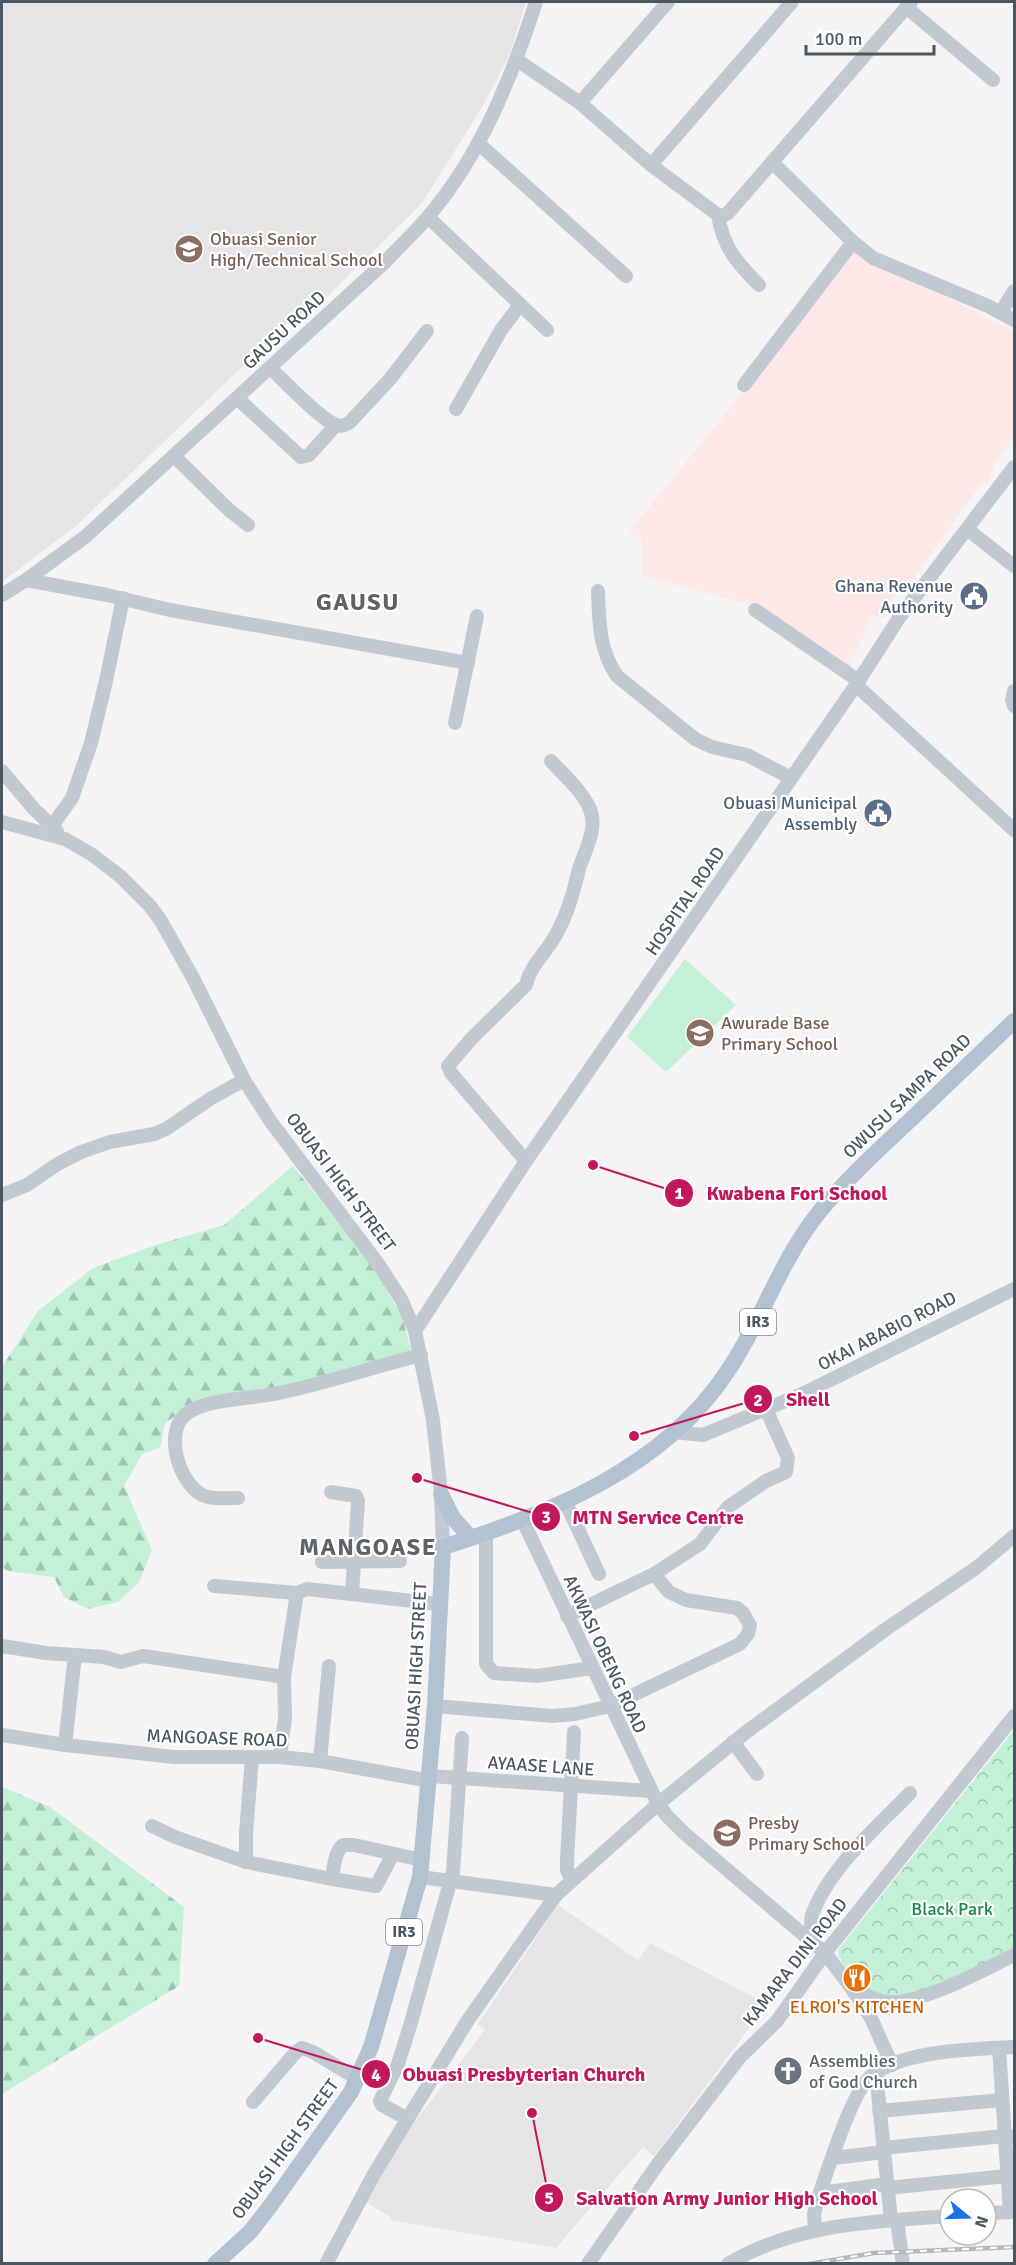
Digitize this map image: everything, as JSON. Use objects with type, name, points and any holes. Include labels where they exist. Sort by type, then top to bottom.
[{"type":"main road","name":"OWUSU SAMPA ROAD","points":[[443,1547],[565,1501],[608,1480],[659,1446],[700,1408],[727,1373],[757,1322],[792,1252],[819,1213],[849,1178],[1014,1021]]},
{"type":"main road","points":[[441,1494],[453,1518],[478,1535]]},
{"type":"main road","name":"OBUASI HIGH STREET","points":[[215,2264],[237,2245],[265,2214],[351,2092],[371,2048],[421,1868],[435,1706],[443,1547]]},
{"type":"street","name":"GAUSU ROAD","points":[[2,595],[85,537],[386,261],[428,217],[478,142],[498,104],[517,60],[536,2]]},
{"type":"street","points":[[580,103],[668,2]]},
{"type":"street","points":[[651,165],[792,2]]},
{"type":"street","points":[[517,60],[580,103],[651,165],[717,215],[722,216],[728,213],[908,4],[993,80]]},
{"type":"street","points":[[478,142],[626,276]]},
{"type":"street","points":[[772,162],[853,242],[880,262],[1001,312],[1014,320]]},
{"type":"street","points":[[717,215],[726,243],[738,264],[759,285]]},
{"type":"street","points":[[428,217],[547,330]]},
{"type":"street","points":[[744,385],[853,242]]},
{"type":"street","points":[[1001,312],[1014,291]]},
{"type":"street","points":[[456,409],[501,330],[520,305]]},
{"type":"street","points":[[270,368],[325,418],[336,425],[344,426],[390,379],[427,331]]},
{"type":"street","points":[[237,398],[302,457],[309,455],[336,425]]},
{"type":"street","points":[[174,456],[229,510],[248,525]]},
{"type":"street","name":"HOSPITAL ROAD","points":[[415,1331],[526,1161],[857,683],[899,618],[1014,467]]},
{"type":"street","points":[[967,530],[1014,566]]},
{"type":"street","points":[[26,580],[123,598],[170,610],[468,663]]},
{"type":"street","points":[[598,591],[600,637],[610,666],[617,676],[703,744],[747,755],[791,778]]},
{"type":"street","points":[[52,826],[72,798],[91,743],[123,598]]},
{"type":"street","points":[[755,610],[857,683],[1014,830]]},
{"type":"street","points":[[455,723],[477,616]]},
{"type":"street","points":[[1014,691],[1012,699],[1014,706]]},
{"type":"street","points":[[526,1161],[451,1073],[448,1066],[472,1038],[526,985],[529,973],[554,938],[572,899],[591,835],[592,820],[590,808],[570,781],[551,761]]},
{"type":"street","points":[[2,771],[34,809],[65,838]]},
{"type":"street","points":[[25,828],[34,809]]},
{"type":"street","name":"OBUASI HIGH STREET","points":[[2,822],[65,838],[92,854],[120,876],[150,906],[162,921],[193,978],[244,1080],[296,1158],[392,1283],[415,1331],[421,1355],[433,1420],[441,1494],[443,1547]]},
{"type":"street","points":[[2,1195],[27,1185],[56,1165],[81,1152],[110,1142],[154,1134],[166,1129],[210,1099],[244,1080]]},
{"type":"street","name":"OKAI ABABIO ROAD","points":[[673,1432],[703,1435],[802,1394],[1014,1289]]},
{"type":"street","points":[[238,1498],[211,1498],[202,1495],[190,1485],[177,1453],[176,1437],[178,1423],[188,1412],[203,1406],[281,1393],[421,1355]]},
{"type":"street","points":[[567,1616],[654,1574],[700,1544],[728,1507],[766,1481],[786,1472],[788,1458],[766,1409]]},
{"type":"street","points":[[331,1492],[351,1494],[356,1496],[358,1501],[352,1594]]},
{"type":"street","points":[[565,1501],[599,1574]]},
{"type":"street","name":"AKWASI OBENG ROAD","points":[[522,1519],[658,1804],[684,1833],[825,1953],[871,2019],[892,2065]]},
{"type":"street","points":[[478,1535],[486,1664],[490,1669],[494,1673],[537,1676],[592,1668]]},
{"type":"street","points":[[326,2264],[341,2232],[490,1986],[556,1894],[658,1804],[733,1742],[886,1629],[976,1568],[1014,1536]]},
{"type":"street","points":[[322,1562],[400,1561]]},
{"type":"street","points":[[435,1706],[553,1716],[575,1714],[610,1706],[740,1644],[750,1625],[737,1608],[686,1600],[669,1592],[654,1574]]},
{"type":"street","points":[[214,1586],[297,1593],[307,1589],[439,1604]]},
{"type":"street","points":[[280,1757],[285,1718],[284,1677],[297,1593]]},
{"type":"street","points":[[2,1646],[25,1651],[104,1657],[121,1662],[143,1656],[284,1677]]},
{"type":"street","points":[[65,1745],[75,1655]]},
{"type":"street","points":[[320,1761],[330,1666]]},
{"type":"street","name":"KAMARA DINI ROAD","points":[[588,2264],[660,2161],[740,2057],[777,2021],[825,1953],[1014,1716]]},
{"type":"street","points":[[572,1880],[567,1870],[567,1860],[574,1732]]},
{"type":"street","name":"MANGOASE ROAD","points":[[2,1735],[65,1745],[174,1757],[280,1757],[320,1761],[430,1778]]},
{"type":"street","points":[[408,2119],[380,2102],[398,2064],[451,1881],[457,1831],[462,1738]]},
{"type":"street","points":[[733,1742],[757,1774]]},
{"type":"street","points":[[246,1862],[252,1758]]},
{"type":"street","name":"AYAASE LANE","points":[[430,1778],[650,1791]]},
{"type":"street","points":[[811,1942],[813,1936],[811,1918],[828,1881],[909,1793]]},
{"type":"street","points":[[153,1826],[175,1837],[246,1862],[375,1886],[393,1854]]},
{"type":"street","points":[[332,1879],[335,1860],[340,1848],[343,1845],[350,1845],[393,1854],[451,1881],[556,1894]]},
{"type":"street","points":[[850,1986],[881,2001],[911,1999],[1014,1955]]},
{"type":"street","points":[[815,2229],[814,2214],[820,2193],[860,2090],[867,2080],[892,2065],[931,2054],[1014,2047]]},
{"type":"street","points":[[253,2102],[302,2048],[313,2052],[358,2079]]},
{"type":"street","points":[[999,2048],[1002,2100],[1009,2136],[1007,2176],[1012,2212]]},
{"type":"street","points":[[876,2073],[887,2186],[903,2264]]},
{"type":"street","points":[[879,2111],[1002,2100]]},
{"type":"street","points":[[833,2158],[1009,2136]]},
{"type":"street","points":[[820,2193],[1007,2176]]},
{"type":"street","points":[[728,2264],[764,2244],[815,2229],[938,2217]]},
{"type":"shaded area","name":"Obuasi Senior High/Technical School","points":[[2,2],[526,2],[509,56],[481,109],[422,203],[329,295],[290,321],[76,526],[2,582]]},
{"type":"shaded area","points":[[852,247],[1014,332],[1014,434],[994,465],[988,483],[982,482],[909,585],[901,580],[882,618],[879,614],[871,620],[849,667],[753,605],[641,576],[641,538],[629,532],[730,408]]},
{"type":"shaded area","points":[[558,1905],[638,1960],[650,1943],[767,2004],[654,2156],[643,2147],[556,2248],[390,2220],[391,2218],[365,2201],[404,2136],[485,2030],[478,2024]]},
{"type":"green space","points":[[685,959],[736,1005],[666,1072],[627,1037]]},
{"type":"green space","points":[[293,1166],[372,1265],[402,1317],[411,1349],[410,1353],[266,1391],[193,1404],[165,1423],[160,1448],[142,1454],[124,1486],[152,1550],[139,1582],[118,1602],[88,1609],[64,1597],[54,1577],[8,1571],[2,1567],[2,1367],[38,1311],[93,1268],[156,1245],[224,1225]]},
{"type":"green space","name":"Black Park","points":[[1014,1730],[1014,1950],[960,1976],[918,1991],[897,1995],[878,1994],[862,1988],[855,1982],[844,1965],[838,1950]]},
{"type":"green space","points":[[2,1787],[50,1807],[184,1907],[179,1986],[2,2094]]},
{"type":"railway","points":[[809,2264],[874,2253],[1014,2247]]},
{"type":"place","name":"Obuasi Senior High/Technical School","points":[[189,249]]},
{"type":"place","name":"Ghana Revenue Authority","points":[[974,596]]},
{"type":"place","name":"Obuasi Municipal Assembly","points":[[878,813]]},
{"type":"place","name":"Awurade Base Primary School","points":[[700,1033]]},
{"type":"place","name":"Kwabena Fori School","points":[[593,1165]]},
{"type":"place","name":"Shell","points":[[634,1436]]},
{"type":"place","name":"MTN Service Centre","points":[[417,1478]]},
{"type":"place","name":"Presby Primary School","points":[[727,1833]]},
{"type":"place","name":"ELROI'S KITCHEN","points":[[857,1978]]},
{"type":"place","name":"Obuasi Presbyterian Church","points":[[258,2038]]},
{"type":"place","name":"Assemblies of God Church","points":[[788,2071]]},
{"type":"place","name":"Salvation Army Junior High School","points":[[532,2113]]},
{"type":"district","name":"GAUSU","points":[[358,602]]},
{"type":"district","name":"MANGOASE","points":[[368,1547]]}]
